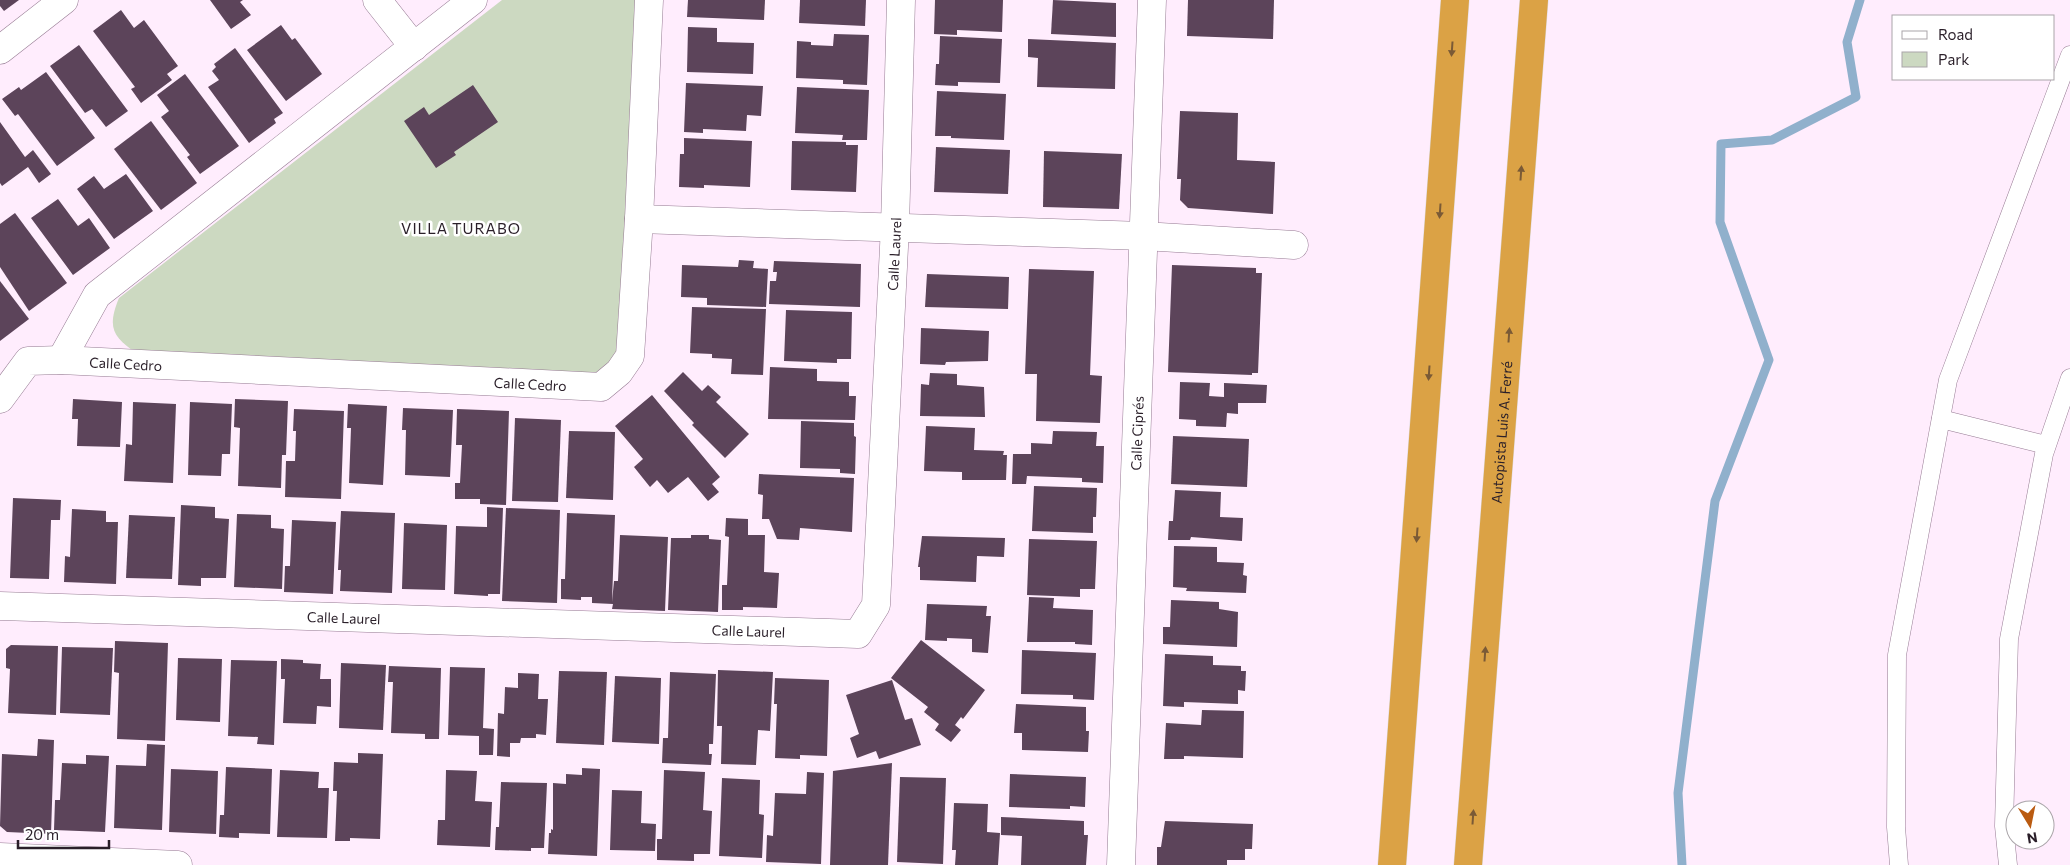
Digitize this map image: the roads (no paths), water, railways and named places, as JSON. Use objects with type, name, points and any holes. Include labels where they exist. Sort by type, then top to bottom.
[{"type":"highway","points":[[1392,865],[1455,0]]},
{"type":"highway","name":"Autopista Luis A. Ferré","points":[[1468,865],[1534,0]]},
{"type":"street","points":[[0,50],[64,0]]},
{"type":"street","points":[[378,0],[414,47]]},
{"type":"street","points":[[62,360],[97,295],[473,0]]},
{"type":"street","name":"Calle Cedro","points":[[0,399],[28,361],[62,360],[601,387],[619,372],[630,356],[639,218],[649,0]]},
{"type":"street","name":"Calle Laurel","points":[[0,606],[858,634],[876,605],[895,227],[901,0]]},
{"type":"street","name":"Calle Ciprés","points":[[1121,865],[1152,0]]},
{"type":"street","points":[[639,218],[1143,236],[1294,245]]},
{"type":"street","points":[[0,857],[178,865]]},
{"type":"lane","points":[[1899,865],[1896,827],[1897,656],[1948,380],[2070,55]]},
{"type":"lane","points":[[2008,865],[2004,826],[2009,639],[2046,445],[2070,378]]},
{"type":"lane","points":[[1941,419],[2046,445]]},
{"type":"waterway","points":[[1682,865],[1678,793],[1715,501],[1769,360],[1720,222],[1721,144],[1772,140],[1856,97],[1847,42],[1860,0]]},
{"type":"district","name":"VILLA TURABO","points":[[461,228]]}]
